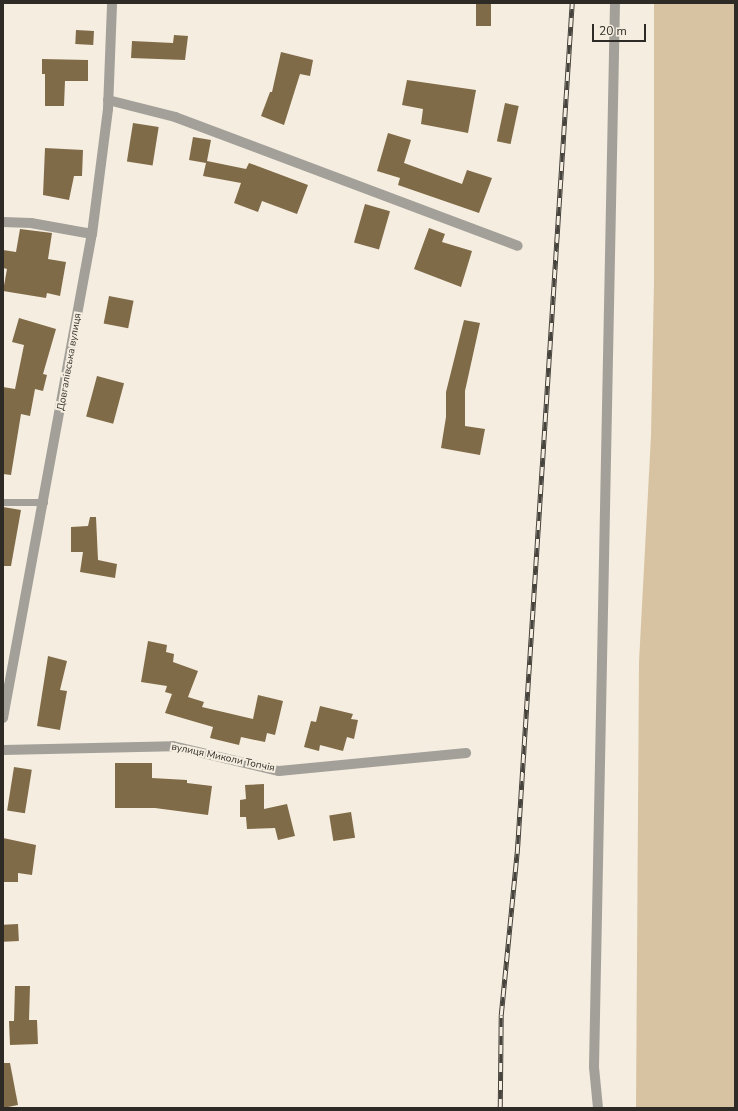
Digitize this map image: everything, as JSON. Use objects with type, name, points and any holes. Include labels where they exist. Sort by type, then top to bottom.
[{"type":"street","name":"Довгалівська вулиця","points":[[3,718],[44,502],[92,234],[108,100],[112,3]]},
{"type":"street","points":[[598,1108],[594,1067],[615,3]]},
{"type":"street","points":[[108,100],[176,117],[518,246]]},
{"type":"street","points":[[3,222],[31,223],[92,234]]},
{"type":"street","name":"вулиця Миколи Топчія","points":[[3,750],[173,746],[279,771],[466,753]]},
{"type":"lane","points":[[3,502],[44,502]]},
{"type":"shaded area","points":[[654,3],[735,3],[735,1108],[636,1108],[639,662],[651,436],[654,282]]},
{"type":"building","points":[[476,3],[491,3],[491,26],[476,26]]},
{"type":"building","points":[[76,30],[94,31],[93,45],[75,44]]},
{"type":"building","points":[[174,35],[188,36],[185,60],[131,58],[132,41],[173,43]]},
{"type":"building","points":[[281,52],[313,60],[310,76],[300,74],[284,125],[261,116],[270,92],[272,92]]},
{"type":"building","points":[[42,59],[88,60],[88,81],[65,81],[64,106],[45,106],[45,74],[42,74]]},
{"type":"building","points":[[407,80],[476,90],[468,133],[421,124],[423,109],[402,105]]},
{"type":"building","points":[[505,103],[519,106],[511,144],[497,141]]},
{"type":"building","points":[[133,123],[159,127],[153,166],[127,162]]},
{"type":"building","points":[[388,133],[411,140],[404,163],[462,184],[467,170],[492,178],[479,213],[398,185],[400,178],[377,171]]},
{"type":"building","points":[[193,137],[211,140],[207,161],[246,169],[249,163],[308,185],[297,214],[262,201],[258,212],[234,203],[241,183],[203,176],[206,163],[189,160]]},
{"type":"building","points":[[45,148],[83,150],[82,176],[74,176],[69,200],[43,195]]},
{"type":"building","points":[[365,204],[390,211],[379,250],[354,242]]},
{"type":"building","points":[[429,228],[445,234],[442,242],[472,251],[461,287],[414,269]]},
{"type":"building","points":[[20,229],[52,233],[48,259],[66,262],[60,296],[47,293],[46,298],[3,291],[7,269],[3,268],[3,250],[16,252]]},
{"type":"building","points":[[109,296],[134,301],[128,328],[104,323]]},
{"type":"building","points":[[19,318],[56,329],[43,374],[47,375],[43,391],[35,389],[30,416],[21,414],[11,475],[3,474],[3,387],[15,389],[24,345],[12,342]]},
{"type":"building","points":[[464,320],[480,323],[465,391],[465,426],[485,429],[480,455],[441,448],[446,417],[446,392]]},
{"type":"building","points":[[97,376],[124,383],[113,424],[86,417]]},
{"type":"building","points":[[3,507],[21,510],[11,566],[3,566]]},
{"type":"building","points":[[90,517],[96,517],[98,560],[117,564],[115,578],[80,572],[83,552],[71,552],[71,527],[88,526]]},
{"type":"building","points":[[148,641],[167,645],[166,652],[174,654],[173,662],[198,671],[188,697],[204,702],[202,707],[253,719],[258,695],[283,701],[275,735],[267,733],[265,742],[241,737],[239,745],[210,738],[213,727],[165,713],[172,694],[165,692],[167,686],[141,682]]},
{"type":"building","points":[[48,656],[67,661],[60,690],[67,691],[60,730],[37,726]]},
{"type":"building","points":[[320,706],[353,714],[351,719],[358,720],[354,739],[347,737],[343,751],[320,745],[319,751],[304,747],[311,721],[316,722]]},
{"type":"building","points":[[115,763],[152,763],[152,778],[187,780],[187,783],[212,786],[208,815],[155,808],[115,808]]},
{"type":"building","points":[[14,767],[32,770],[25,813],[7,810]]},
{"type":"building","points":[[264,784],[264,809],[287,804],[295,836],[278,840],[275,828],[247,829],[246,817],[240,817],[240,800],[246,799],[245,785]]},
{"type":"building","points":[[351,812],[355,838],[333,841],[329,815]]},
{"type":"building","points":[[3,838],[36,845],[32,875],[18,873],[18,882],[3,882]]},
{"type":"building","points":[[18,924],[19,941],[4,942],[3,925]]},
{"type":"building","points":[[15,986],[30,986],[29,1020],[37,1020],[38,1044],[10,1045],[9,1021],[14,1021]]},
{"type":"building","points":[[3,1063],[10,1063],[18,1105],[3,1108]]},
{"type":"railway","points":[[500,1108],[501,1015],[517,853],[572,3]]}]
